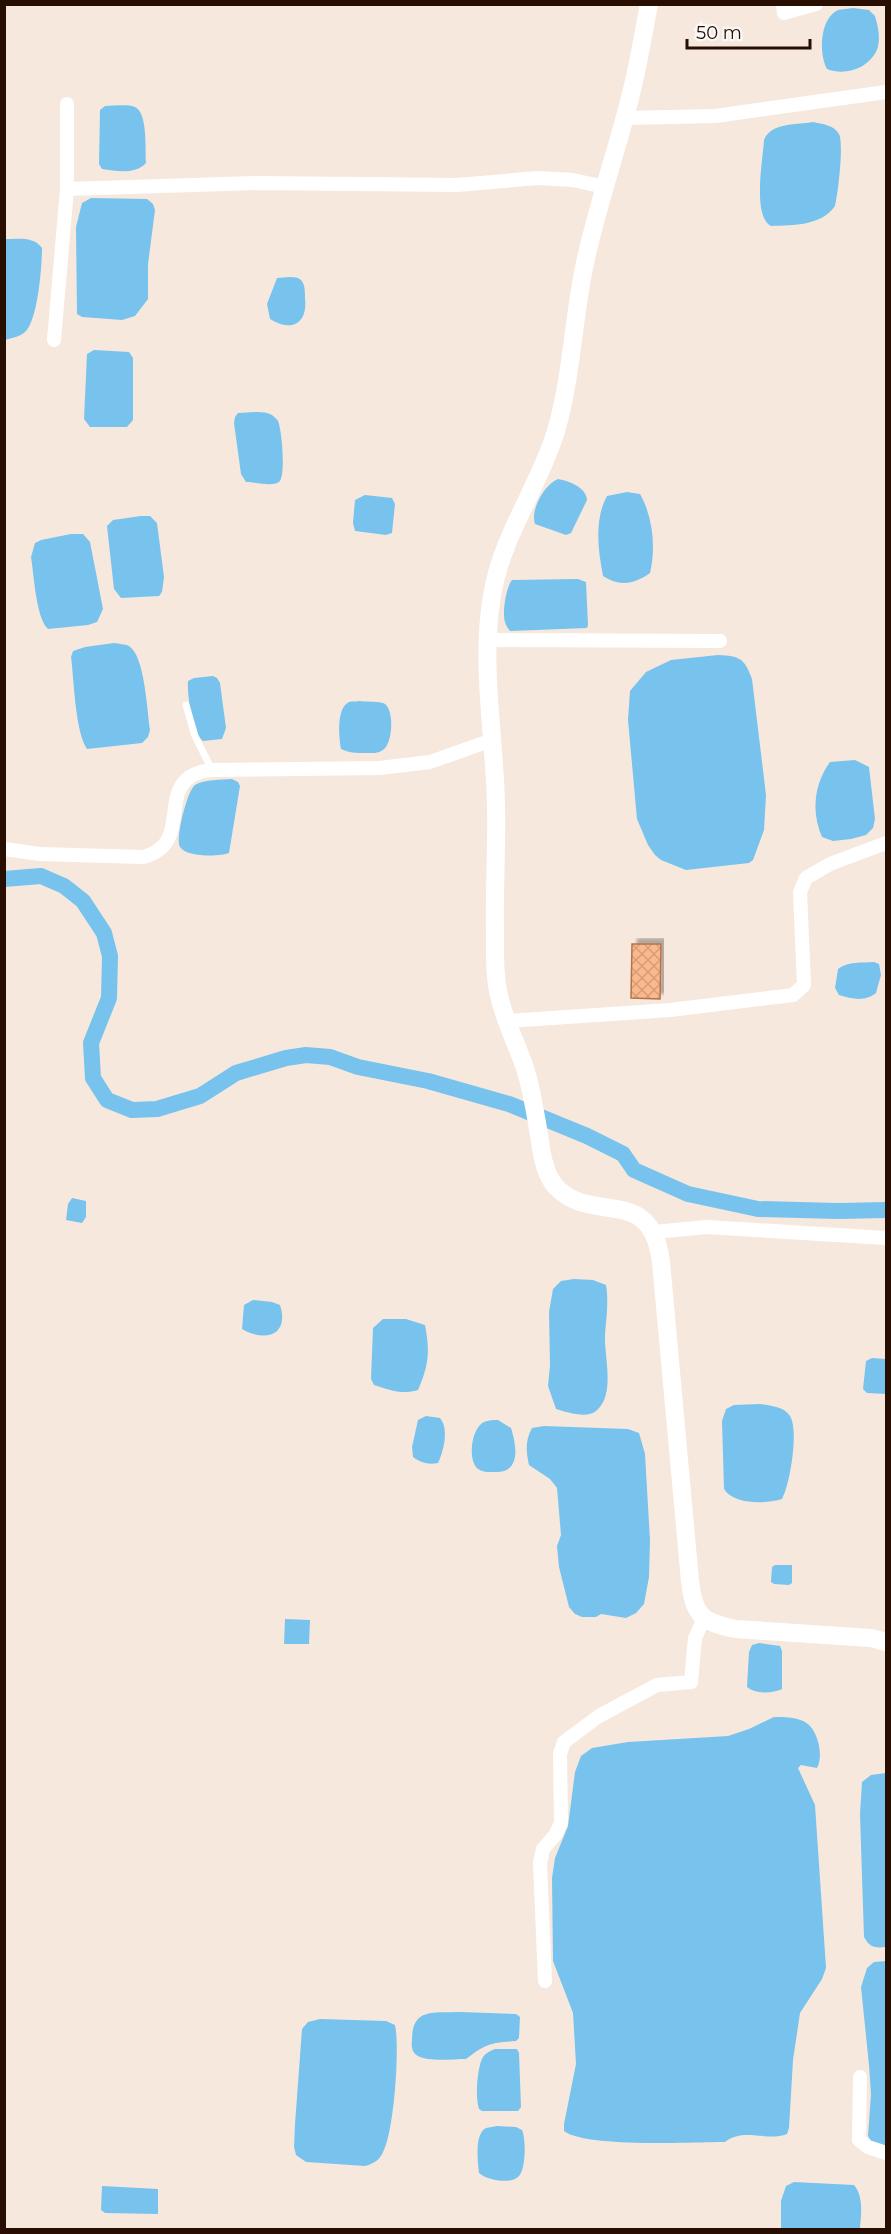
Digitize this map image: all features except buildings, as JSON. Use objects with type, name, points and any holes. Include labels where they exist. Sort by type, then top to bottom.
[{"type":"street","points":[[649,4],[639,61],[625,118],[584,267],[568,383],[561,412],[550,448],[507,547],[495,582],[489,619],[489,700],[496,819],[495,974],[498,994],[532,1094],[545,1168],[550,1179],[566,1195],[588,1203],[635,1214],[654,1232],[661,1262],[695,1609],[714,1624],[736,1629],[871,1638],[886,1642]]},
{"type":"street","points":[[783,4],[784,13],[816,4]]},
{"type":"street","points":[[625,118],[715,116],[886,92]]},
{"type":"street","points":[[54,340],[67,189],[68,104]]},
{"type":"street","points":[[67,189],[258,183],[457,185],[538,178],[573,180],[605,188]]},
{"type":"street","points":[[489,640],[720,641]]},
{"type":"street","points":[[4,849],[40,854],[143,857],[155,854],[164,846],[171,829],[179,792],[185,780],[197,772],[380,768],[430,762],[492,740]]},
{"type":"street","points":[[507,1021],[670,1010],[793,995],[804,985],[800,892],[806,878],[830,864],[886,843]]},
{"type":"street","points":[[654,1232],[707,1227],[886,1238]]},
{"type":"street","points":[[545,1981],[540,1863],[543,1849],[556,1834],[561,1823],[560,1754],[564,1742],[599,1716],[657,1685],[691,1682],[695,1638],[704,1618]]},
{"type":"street","points":[[860,2077],[859,2140],[868,2147],[886,2153]]},
{"type":"lane","points":[[186,705],[195,736],[212,770]]},
{"type":"water","points":[[853,8],[869,10],[875,16],[879,37],[877,50],[868,62],[855,69],[841,72],[827,69],[824,63],[822,37],[827,21],[838,10]]},
{"type":"water","points":[[105,106],[135,107],[139,111],[144,124],[146,141],[146,163],[142,167],[131,171],[102,169],[99,164],[100,110]]},
{"type":"water","points":[[813,122],[828,125],[839,134],[840,169],[835,206],[829,213],[815,221],[798,225],[771,226],[765,220],[760,199],[764,140],[767,134],[778,127]]},
{"type":"water","points":[[91,198],[147,199],[153,204],[155,210],[148,264],[148,299],[135,316],[122,320],[82,317],[77,314],[76,227],[82,203]]},
{"type":"water","points":[[5,239],[30,240],[42,248],[34,315],[26,331],[5,340]]},
{"type":"water","points":[[277,278],[296,278],[303,284],[304,314],[297,323],[292,325],[285,325],[270,319],[267,304]]},
{"type":"water","points":[[94,350],[129,352],[133,358],[133,420],[127,427],[90,427],[84,419],[87,354]]},
{"type":"water","points":[[238,413],[264,413],[278,420],[283,453],[279,482],[268,484],[246,482],[241,474],[234,423]]},
{"type":"water","points":[[558,479],[580,488],[587,500],[571,533],[566,535],[535,524],[534,518],[539,498]]},
{"type":"water","points":[[627,492],[640,494],[644,503],[652,533],[653,553],[650,573],[639,580],[621,583],[603,576],[599,525],[607,496]]},
{"type":"water","points":[[365,495],[392,498],[395,504],[392,533],[386,535],[355,531],[353,523],[355,500]]},
{"type":"water","points":[[150,516],[157,523],[164,577],[162,592],[159,596],[121,598],[114,589],[107,526],[113,520]]},
{"type":"water","points":[[71,534],[83,534],[90,542],[103,609],[97,622],[48,629],[38,606],[31,557],[35,543]]},
{"type":"water","points":[[578,579],[586,582],[587,628],[510,631],[505,623],[504,613],[506,594],[512,580]]},
{"type":"water","points":[[114,643],[129,646],[139,661],[150,730],[148,737],[142,743],[87,749],[77,718],[71,657],[73,651],[85,647]]},
{"type":"water","points":[[718,655],[736,657],[744,662],[752,679],[766,795],[764,830],[753,860],[749,863],[686,870],[661,860],[655,855],[637,819],[628,720],[630,691],[646,672],[671,660]]},
{"type":"water","points":[[213,676],[220,683],[226,728],[222,739],[203,741],[193,722],[188,681]]},
{"type":"water","points":[[349,702],[383,703],[389,711],[391,734],[386,746],[379,752],[356,753],[341,749],[339,724],[342,710]]},
{"type":"water","points":[[855,760],[869,767],[875,819],[873,828],[866,835],[833,841],[822,837],[816,818],[816,798],[820,779],[830,762]]},
{"type":"water","points":[[232,779],[240,786],[229,853],[203,855],[183,850],[179,842],[180,825],[192,789],[203,782]]},
{"type":"water","points":[[874,962],[879,964],[881,975],[876,993],[863,999],[839,995],[835,988],[838,969],[851,964]]},
{"type":"water","points":[[72,1198],[86,1201],[86,1217],[82,1223],[66,1220],[68,1204]]},
{"type":"water","points":[[593,1280],[606,1285],[607,1292],[605,1335],[608,1375],[606,1395],[596,1411],[587,1414],[556,1409],[548,1386],[549,1312],[553,1289],[561,1281]]},
{"type":"water","points":[[253,1300],[280,1305],[281,1324],[273,1334],[259,1335],[242,1329],[244,1305]]},
{"type":"water","points":[[383,1319],[406,1319],[425,1325],[428,1358],[418,1390],[401,1392],[390,1390],[374,1385],[371,1379],[373,1328]]},
{"type":"water","points":[[872,1358],[886,1359],[886,1394],[867,1393],[863,1389],[866,1361]]},
{"type":"water","points":[[760,1404],[780,1408],[790,1416],[793,1423],[794,1445],[788,1482],[782,1499],[768,1502],[743,1501],[724,1489],[722,1421],[726,1409],[734,1405]]},
{"type":"water","points":[[426,1416],[440,1418],[443,1423],[444,1446],[438,1463],[425,1463],[413,1457],[412,1447],[418,1420]]},
{"type":"water","points":[[498,1420],[511,1428],[515,1456],[510,1467],[504,1471],[482,1471],[478,1469],[473,1460],[474,1435],[482,1423]]},
{"type":"water","points":[[544,1426],[628,1429],[639,1433],[645,1454],[650,1540],[649,1577],[644,1604],[636,1613],[626,1618],[601,1614],[596,1617],[582,1617],[575,1614],[569,1607],[559,1567],[557,1546],[561,1535],[557,1488],[550,1479],[529,1465],[527,1455],[527,1442],[532,1428]]},
{"type":"water","points":[[792,1565],[792,1583],[789,1585],[771,1582],[772,1567]]},
{"type":"water","points":[[285,1619],[310,1620],[309,1644],[284,1644]]},
{"type":"water","points":[[759,1643],[780,1646],[782,1689],[764,1692],[754,1691],[747,1687],[749,1652],[752,1645]]},
{"type":"water","points":[[774,1717],[796,1719],[808,1724],[816,1735],[820,1749],[817,1768],[801,1765],[798,1768],[815,1805],[826,1968],[822,1979],[800,2013],[793,2060],[787,2134],[772,2137],[740,2136],[725,2142],[641,2143],[594,2140],[564,2131],[576,2064],[573,2013],[553,1961],[552,1878],[555,1858],[568,1826],[575,1772],[581,1756],[592,1748],[628,1742],[728,1736]]},
{"type":"water","points":[[886,1773],[886,1947],[879,1947],[871,1945],[864,1937],[860,1814],[862,1782],[871,1775]]},
{"type":"water","points":[[886,1961],[886,2147],[871,2141],[868,2136],[871,2094],[861,1987],[867,1968],[874,1962]]},
{"type":"water","points":[[433,2013],[516,2014],[520,2017],[519,2038],[516,2041],[490,2045],[466,2059],[428,2059],[414,2053],[412,2049],[413,2029],[420,2017]]},
{"type":"water","points":[[320,2019],[386,2021],[395,2025],[396,2070],[393,2109],[387,2142],[382,2155],[365,2166],[306,2162],[296,2155],[295,2124],[302,2029],[308,2022]]},
{"type":"water","points":[[495,2049],[517,2049],[519,2053],[521,2107],[518,2111],[482,2111],[479,2109],[477,2090],[479,2068],[484,2056]]},
{"type":"water","points":[[516,2127],[522,2130],[525,2153],[523,2167],[516,2179],[505,2181],[482,2176],[479,2173],[478,2142],[480,2136],[486,2128]]},
{"type":"water","points":[[794,2182],[854,2185],[861,2201],[860,2229],[781,2229],[781,2201],[786,2186]]},
{"type":"water","points":[[102,2186],[158,2189],[158,2214],[105,2213],[101,2210]]},
{"type":"waterway","points":[[4,879],[41,876],[64,886],[83,901],[104,933],[110,956],[109,998],[91,1043],[93,1078],[107,1100],[132,1110],[157,1109],[200,1096],[236,1073],[286,1058],[306,1055],[330,1057],[358,1067],[428,1081],[509,1104],[587,1136],[623,1154],[634,1170],[688,1194],[758,1209],[886,1210]]}]
